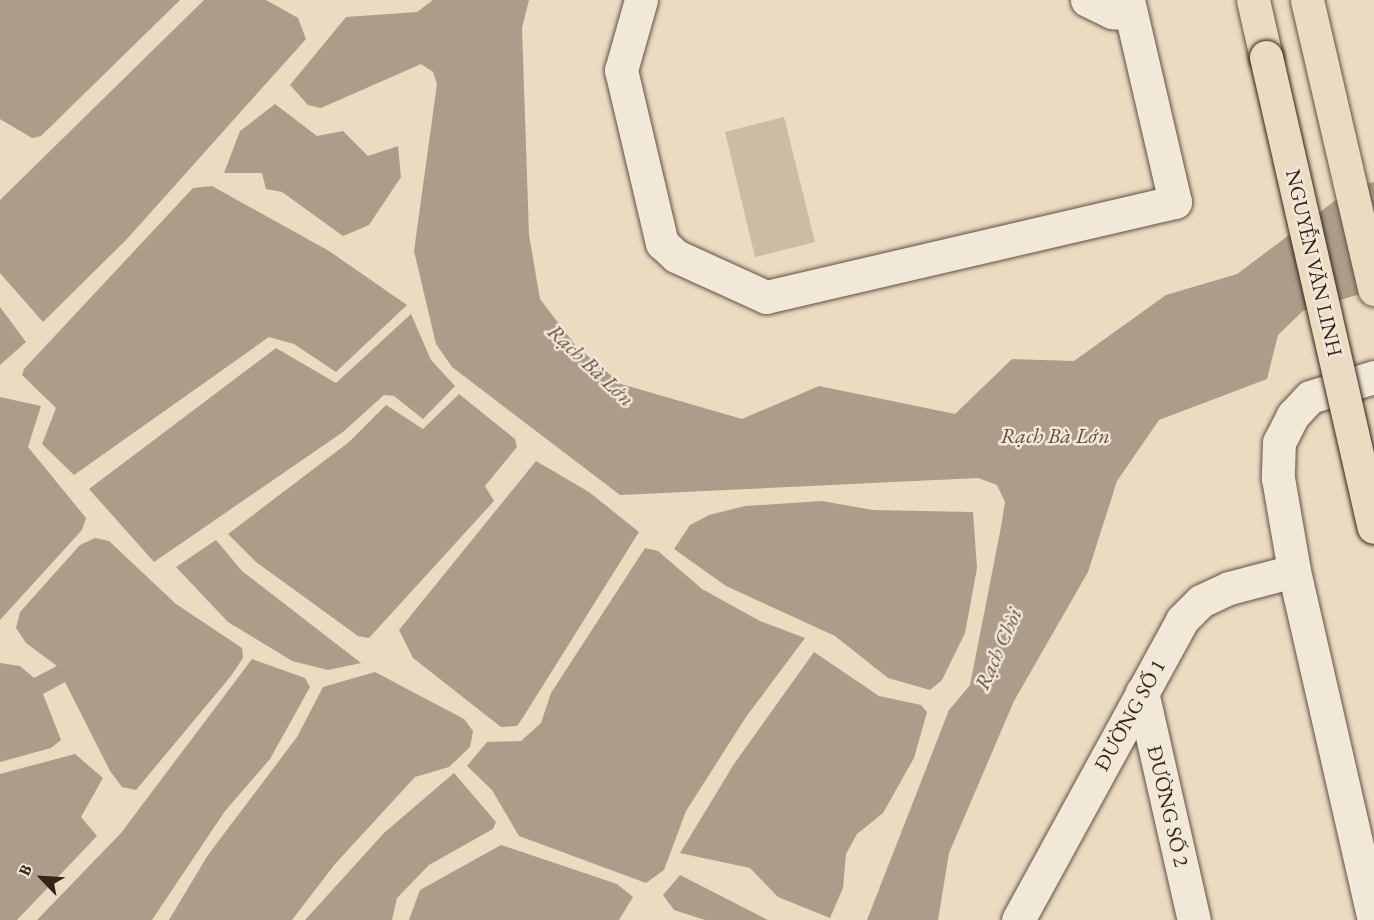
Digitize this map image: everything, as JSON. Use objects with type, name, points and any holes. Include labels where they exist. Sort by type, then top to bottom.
[{"type":"main road","name":"NGUYỄN VĂN LINH","points":[[1253,0],[1374,527]]},
{"type":"main road","points":[[1306,0],[1374,289]]},
{"type":"street","points":[[640,0],[621,70],[662,243],[676,256],[765,297],[1174,202],[1129,7],[1112,12],[1087,0]]},
{"type":"street","points":[[1374,377],[1310,397],[1293,415],[1279,442],[1280,503],[1374,920]]},
{"type":"street","name":"ĐƯỜNG SỐ 1","points":[[1018,920],[1182,620],[1201,601],[1294,571]]},
{"type":"street","name":"ĐƯỜNG SỐ 2","points":[[1142,692],[1194,920]]},
{"type":"shaded area","points":[[784,117],[815,242],[755,257],[725,132]]},
{"type":"water","points":[[0,0],[180,0],[41,136],[32,138],[0,119]]},
{"type":"water","points":[[204,0],[266,0],[298,18],[306,39],[127,239],[43,322],[0,273],[0,200]]},
{"type":"water","name":"Rạch Bà Lớn","points":[[433,0],[529,0],[522,28],[529,235],[540,299],[576,346],[621,384],[742,419],[819,386],[955,414],[1012,359],[1074,361],[1166,295],[1237,274],[1356,185],[1374,182],[1374,290],[1303,311],[1278,335],[1267,379],[1159,420],[1117,481],[1088,572],[1014,701],[949,853],[938,920],[867,920],[949,710],[970,685],[1005,502],[997,485],[978,478],[620,495],[452,367],[436,344],[414,251],[437,84],[433,72],[421,64],[321,108],[308,105],[290,85],[346,17],[417,12]]},
{"type":"water","points":[[275,104],[317,136],[343,131],[368,156],[398,146],[401,177],[369,225],[343,236],[282,192],[266,189],[262,173],[224,173],[240,131]]},
{"type":"water","points":[[212,186],[329,251],[407,305],[336,372],[294,344],[269,337],[74,475],[42,444],[56,408],[22,375],[24,369],[193,188]]},
{"type":"water","points":[[0,307],[26,342],[0,365]]},
{"type":"water","points":[[411,314],[431,360],[455,386],[423,419],[394,396],[384,395],[343,432],[154,562],[89,489],[276,348],[336,383]]},
{"type":"water","points":[[459,394],[515,439],[517,447],[485,486],[494,501],[369,638],[358,636],[256,562],[228,534],[349,442],[386,405],[423,429]]},
{"type":"water","points":[[0,397],[41,406],[28,447],[86,518],[82,530],[0,620]]},
{"type":"water","points":[[536,461],[589,492],[639,532],[522,719],[517,726],[501,727],[413,658],[399,630]]},
{"type":"water","points":[[822,501],[873,510],[973,512],[977,568],[965,633],[942,680],[930,690],[888,678],[835,636],[726,586],[674,549],[690,525],[709,515],[745,506]]},
{"type":"water","points":[[95,538],[109,541],[176,604],[242,648],[243,658],[231,676],[136,790],[122,787],[110,771],[65,682],[43,694],[61,740],[51,748],[0,762],[0,663],[20,666],[34,678],[57,666],[26,643],[16,628],[20,612],[80,545]]},
{"type":"water","points":[[216,540],[242,571],[361,663],[328,670],[292,661],[228,622],[176,567]]},
{"type":"water","points":[[645,548],[658,551],[702,589],[760,621],[805,638],[746,717],[686,811],[664,870],[646,883],[519,836],[492,790],[467,766],[487,742],[521,741],[541,723],[551,693]]},
{"type":"water","points":[[814,652],[879,696],[921,705],[927,712],[914,758],[883,813],[857,834],[846,854],[843,888],[830,918],[778,897],[750,868],[680,853],[734,764]]},
{"type":"water","points":[[252,659],[305,678],[310,687],[270,759],[225,811],[152,920],[37,920],[121,833]]},
{"type":"water","points":[[375,672],[464,719],[473,731],[470,747],[449,767],[415,777],[335,864],[292,920],[169,920],[208,855],[297,737],[323,687]]},
{"type":"water","points":[[75,754],[103,778],[81,817],[97,836],[17,920],[0,920],[0,774]]},
{"type":"water","points":[[454,773],[496,822],[493,829],[429,865],[397,898],[392,920],[305,920],[384,833]]},
{"type":"water","points":[[501,845],[617,884],[633,897],[619,920],[409,920],[420,890]]},
{"type":"water","points":[[680,875],[768,920],[705,920],[674,910],[663,895]]},
{"type":"water label","name":"Rạch Chòi","points":[[998,649]]}]
